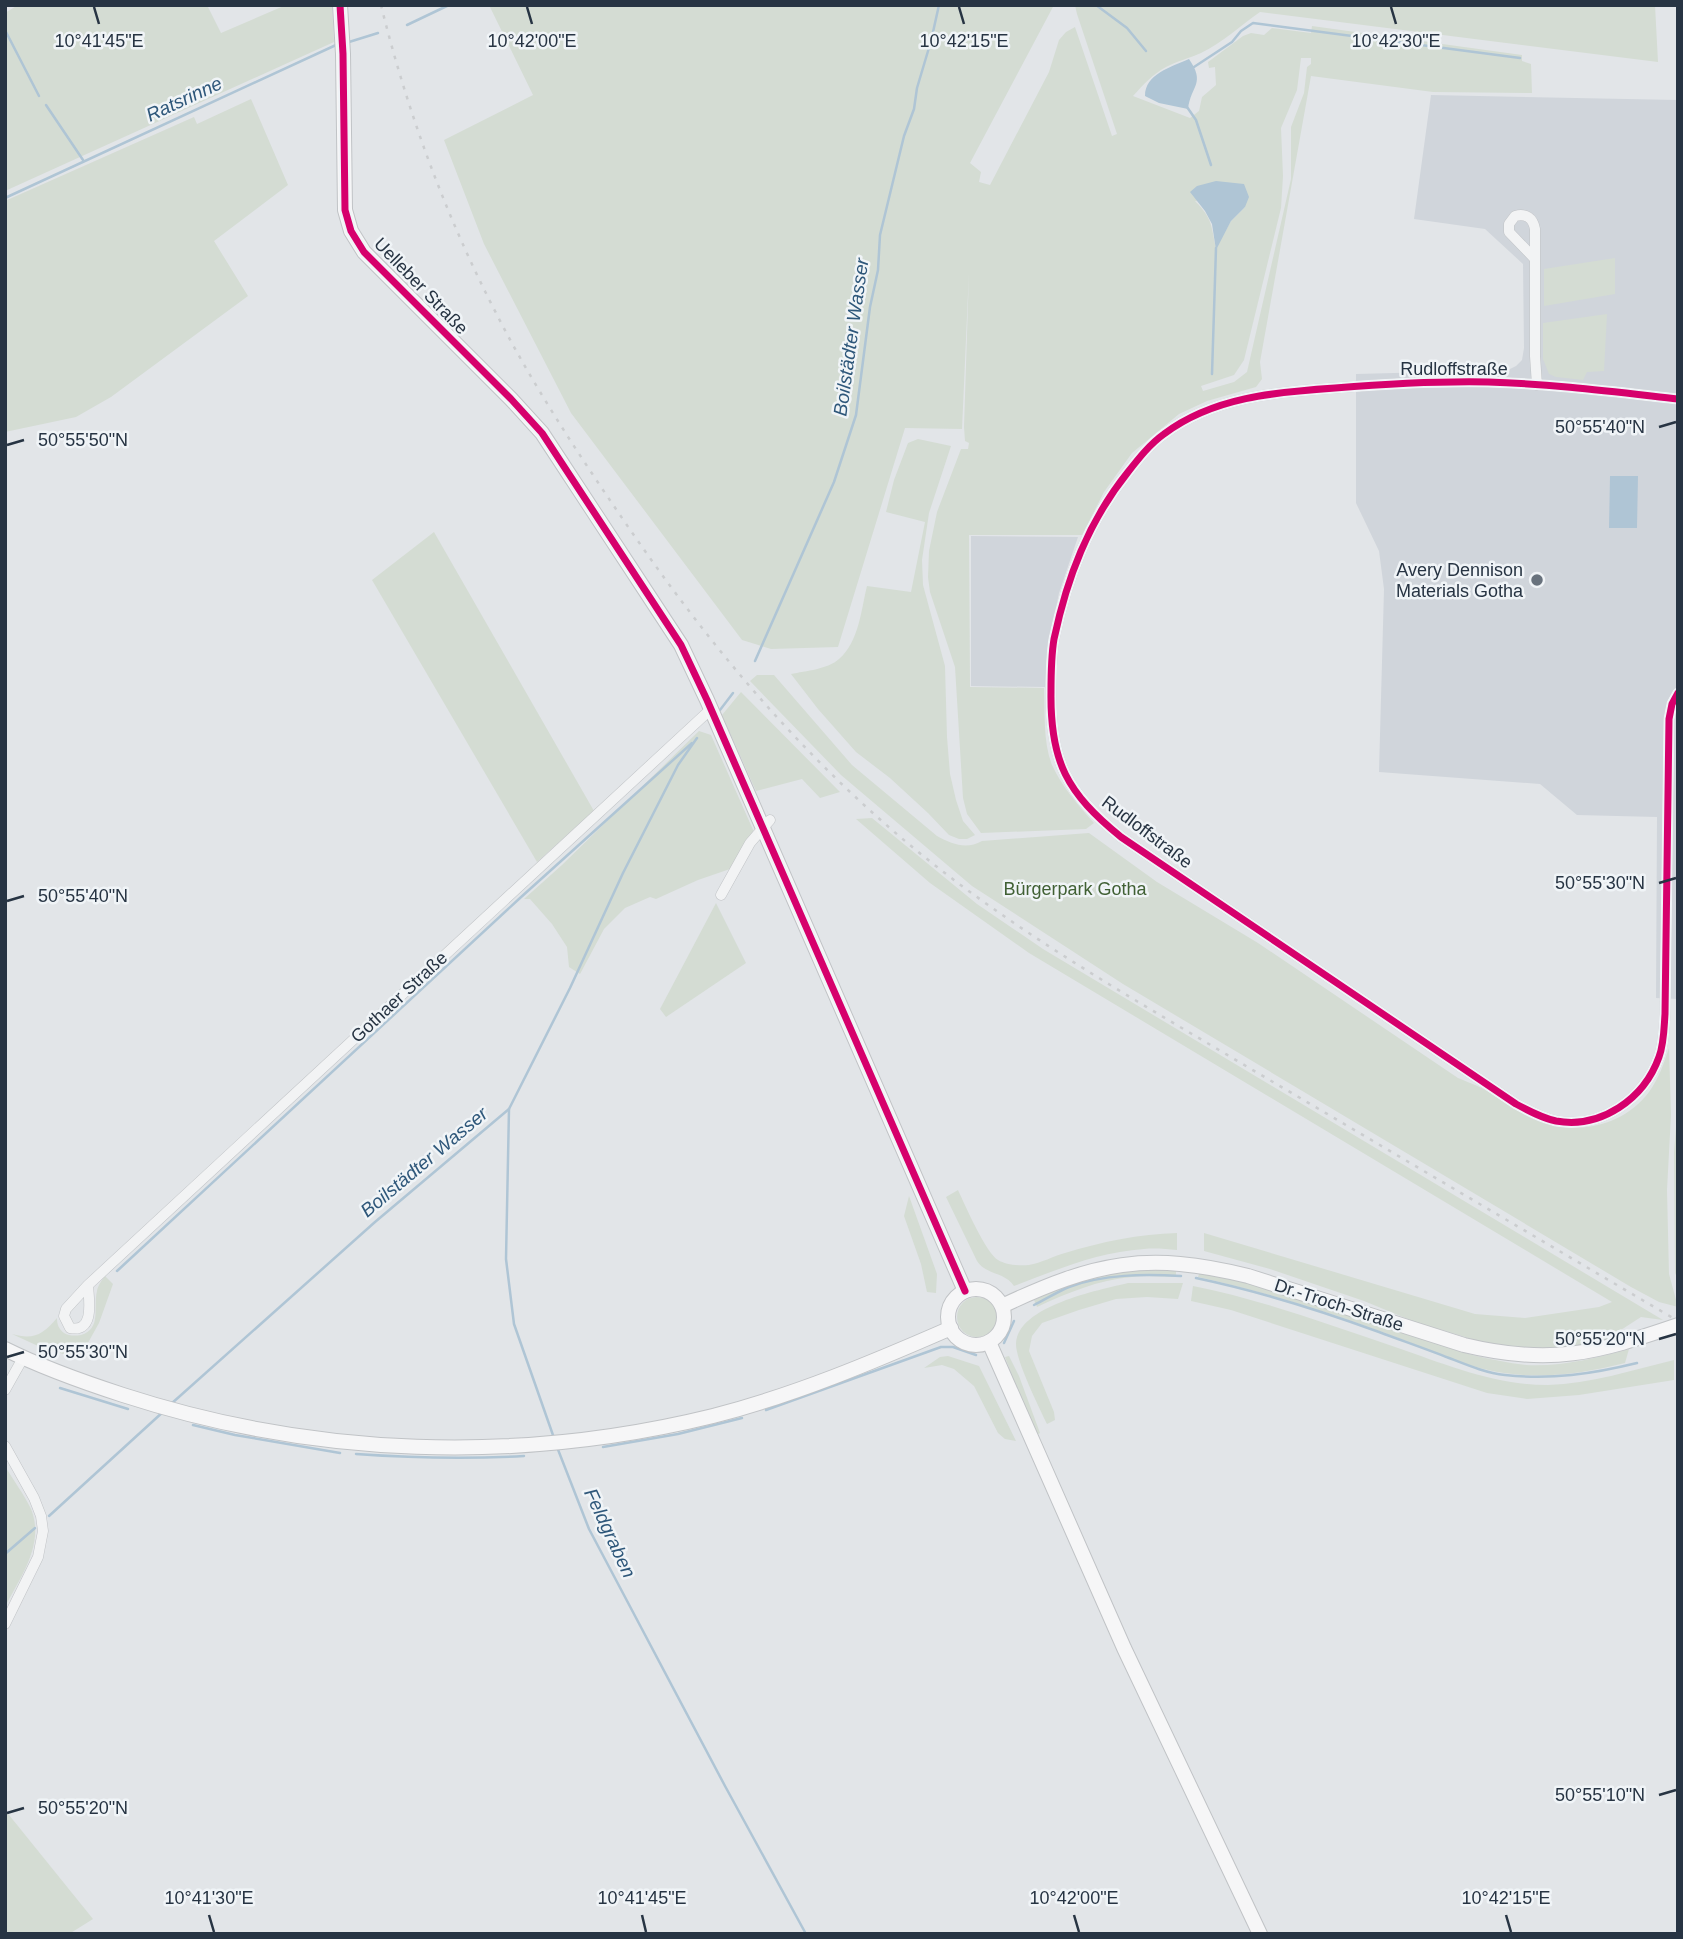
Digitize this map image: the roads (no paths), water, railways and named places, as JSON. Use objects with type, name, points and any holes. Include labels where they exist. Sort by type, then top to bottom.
[{"type":"street","name":"Uelleber Straße","points":[[340,5],[344,193],[351,231],[365,252],[542,433],[681,645],[767,825],[965,1291]]},
{"type":"street","points":[[1535,259],[1537,385]]},
{"type":"street","name":"Rudloffstraße","points":[[1678,399],[1486,382],[1311,389],[1230,401],[1212,408],[1164,433],[1141,455],[1112,492],[1086,537],[1070,578],[1055,634],[1051,670],[1055,747],[1062,769],[1087,807],[1141,850],[1516,1104],[1556,1121],[1580,1121],[1617,1109],[1639,1093],[1660,1057],[1665,1014],[1669,719],[1678,693]]},
{"type":"street","name":"Gothaer Straße","points":[[88,1284],[711,709]]},
{"type":"street","points":[[721,895],[750,843],[767,825]]},
{"type":"street","name":"Dr.-Troch-Straße","points":[[1002,1306],[1048,1284],[1099,1268],[1169,1262],[1248,1276],[1496,1353],[1559,1356],[1591,1352],[1678,1325]]},
{"type":"street","points":[[965,1291],[987,1291],[996,1297],[1002,1306],[1003,1327],[989,1342],[980,1345],[967,1343],[956,1336],[951,1328],[948,1317],[950,1307],[956,1297],[965,1291]]},
{"type":"street","points":[[5,1349],[70,1378],[157,1406],[250,1428],[349,1443],[441,1448],[540,1444],[661,1427],[788,1394],[866,1365],[951,1328]]},
{"type":"street","points":[[989,1342],[1124,1648],[1260,1934]]},
{"type":"street","points":[[5,1390],[23,1358]]},
{"type":"street","points":[[5,1446],[34,1498],[43,1531],[38,1557],[5,1624]]},
{"type":"water","points":[[1189,59],[1197,79],[1188,109],[1159,103],[1145,96],[1146,88],[1154,77]]},
{"type":"water","points":[[1216,181],[1244,184],[1249,197],[1245,207],[1231,221],[1216,250],[1212,224],[1190,192],[1197,186]]},
{"type":"water","points":[[1610,476],[1638,476],[1637,528],[1609,528]]},
{"type":"waterway","name":"Ratsrinne","points":[[407,25],[449,5]]},
{"type":"waterway","name":"Boilstädter Wasser","points":[[755,661],[834,482],[856,415],[870,307],[878,270],[880,235],[939,5]]},
{"type":"waterway","points":[[1096,5],[1127,28],[1146,51]]},
{"type":"waterway","points":[[1194,67],[1232,42],[1241,31],[1253,23],[1520,58]]},
{"type":"waterway","points":[[5,30],[39,96]]},
{"type":"waterway","name":"Ratsrinne","points":[[349,42],[378,33]]},
{"type":"waterway","name":"Ratsrinne","points":[[5,198],[336,45]]},
{"type":"waterway","points":[[46,105],[83,160]]},
{"type":"waterway","points":[[1187,107],[1196,120],[1211,165]]},
{"type":"waterway","points":[[1212,374],[1216,248]]},
{"type":"waterway","name":"Boilstädter Wasser","points":[[720,710],[733,693]]},
{"type":"waterway","name":"Boilstädter Wasser","points":[[171,1404],[375,1222],[509,1109],[570,988],[623,873],[678,765],[697,738]]},
{"type":"waterway","points":[[117,1271],[520,898],[692,743]]},
{"type":"waterway","name":"Feldgraben","points":[[509,1109],[506,1259],[514,1324],[554,1438]]},
{"type":"waterway","points":[[1034,1305],[1069,1287],[1110,1277],[1181,1276]]},
{"type":"waterway","points":[[1196,1278],[1311,1309],[1498,1374],[1555,1376],[1588,1373],[1637,1363]]},
{"type":"waterway","points":[[1004,1343],[1014,1321]]},
{"type":"waterway","points":[[766,1410],[941,1347],[953,1347],[976,1355]]},
{"type":"waterway","points":[[60,1388],[128,1409]]},
{"type":"waterway","name":"Boilstädter Wasser","points":[[49,1516],[164,1411]]},
{"type":"waterway","points":[[603,1447],[678,1434],[742,1418]]},
{"type":"waterway","points":[[193,1425],[340,1453]]},
{"type":"waterway","name":"Feldgraben","points":[[557,1447],[589,1529],[806,1934]]},
{"type":"waterway","points":[[356,1454],[440,1458],[524,1456]]},
{"type":"waterway","name":"Boilstädter Wasser","points":[[5,1554],[35,1528]]},
{"type":"railway","points":[[381,5],[415,123],[444,200],[477,274],[523,364],[655,565],[728,660],[807,749],[849,791],[941,870],[1056,951],[1678,1321]]},
{"type":"place","name":"Avery Dennison Materials Gotha","points":[[1537,580]]},
{"type":"park label","name":"Bürgerpark Gotha","points":[[1075,889]]}]
